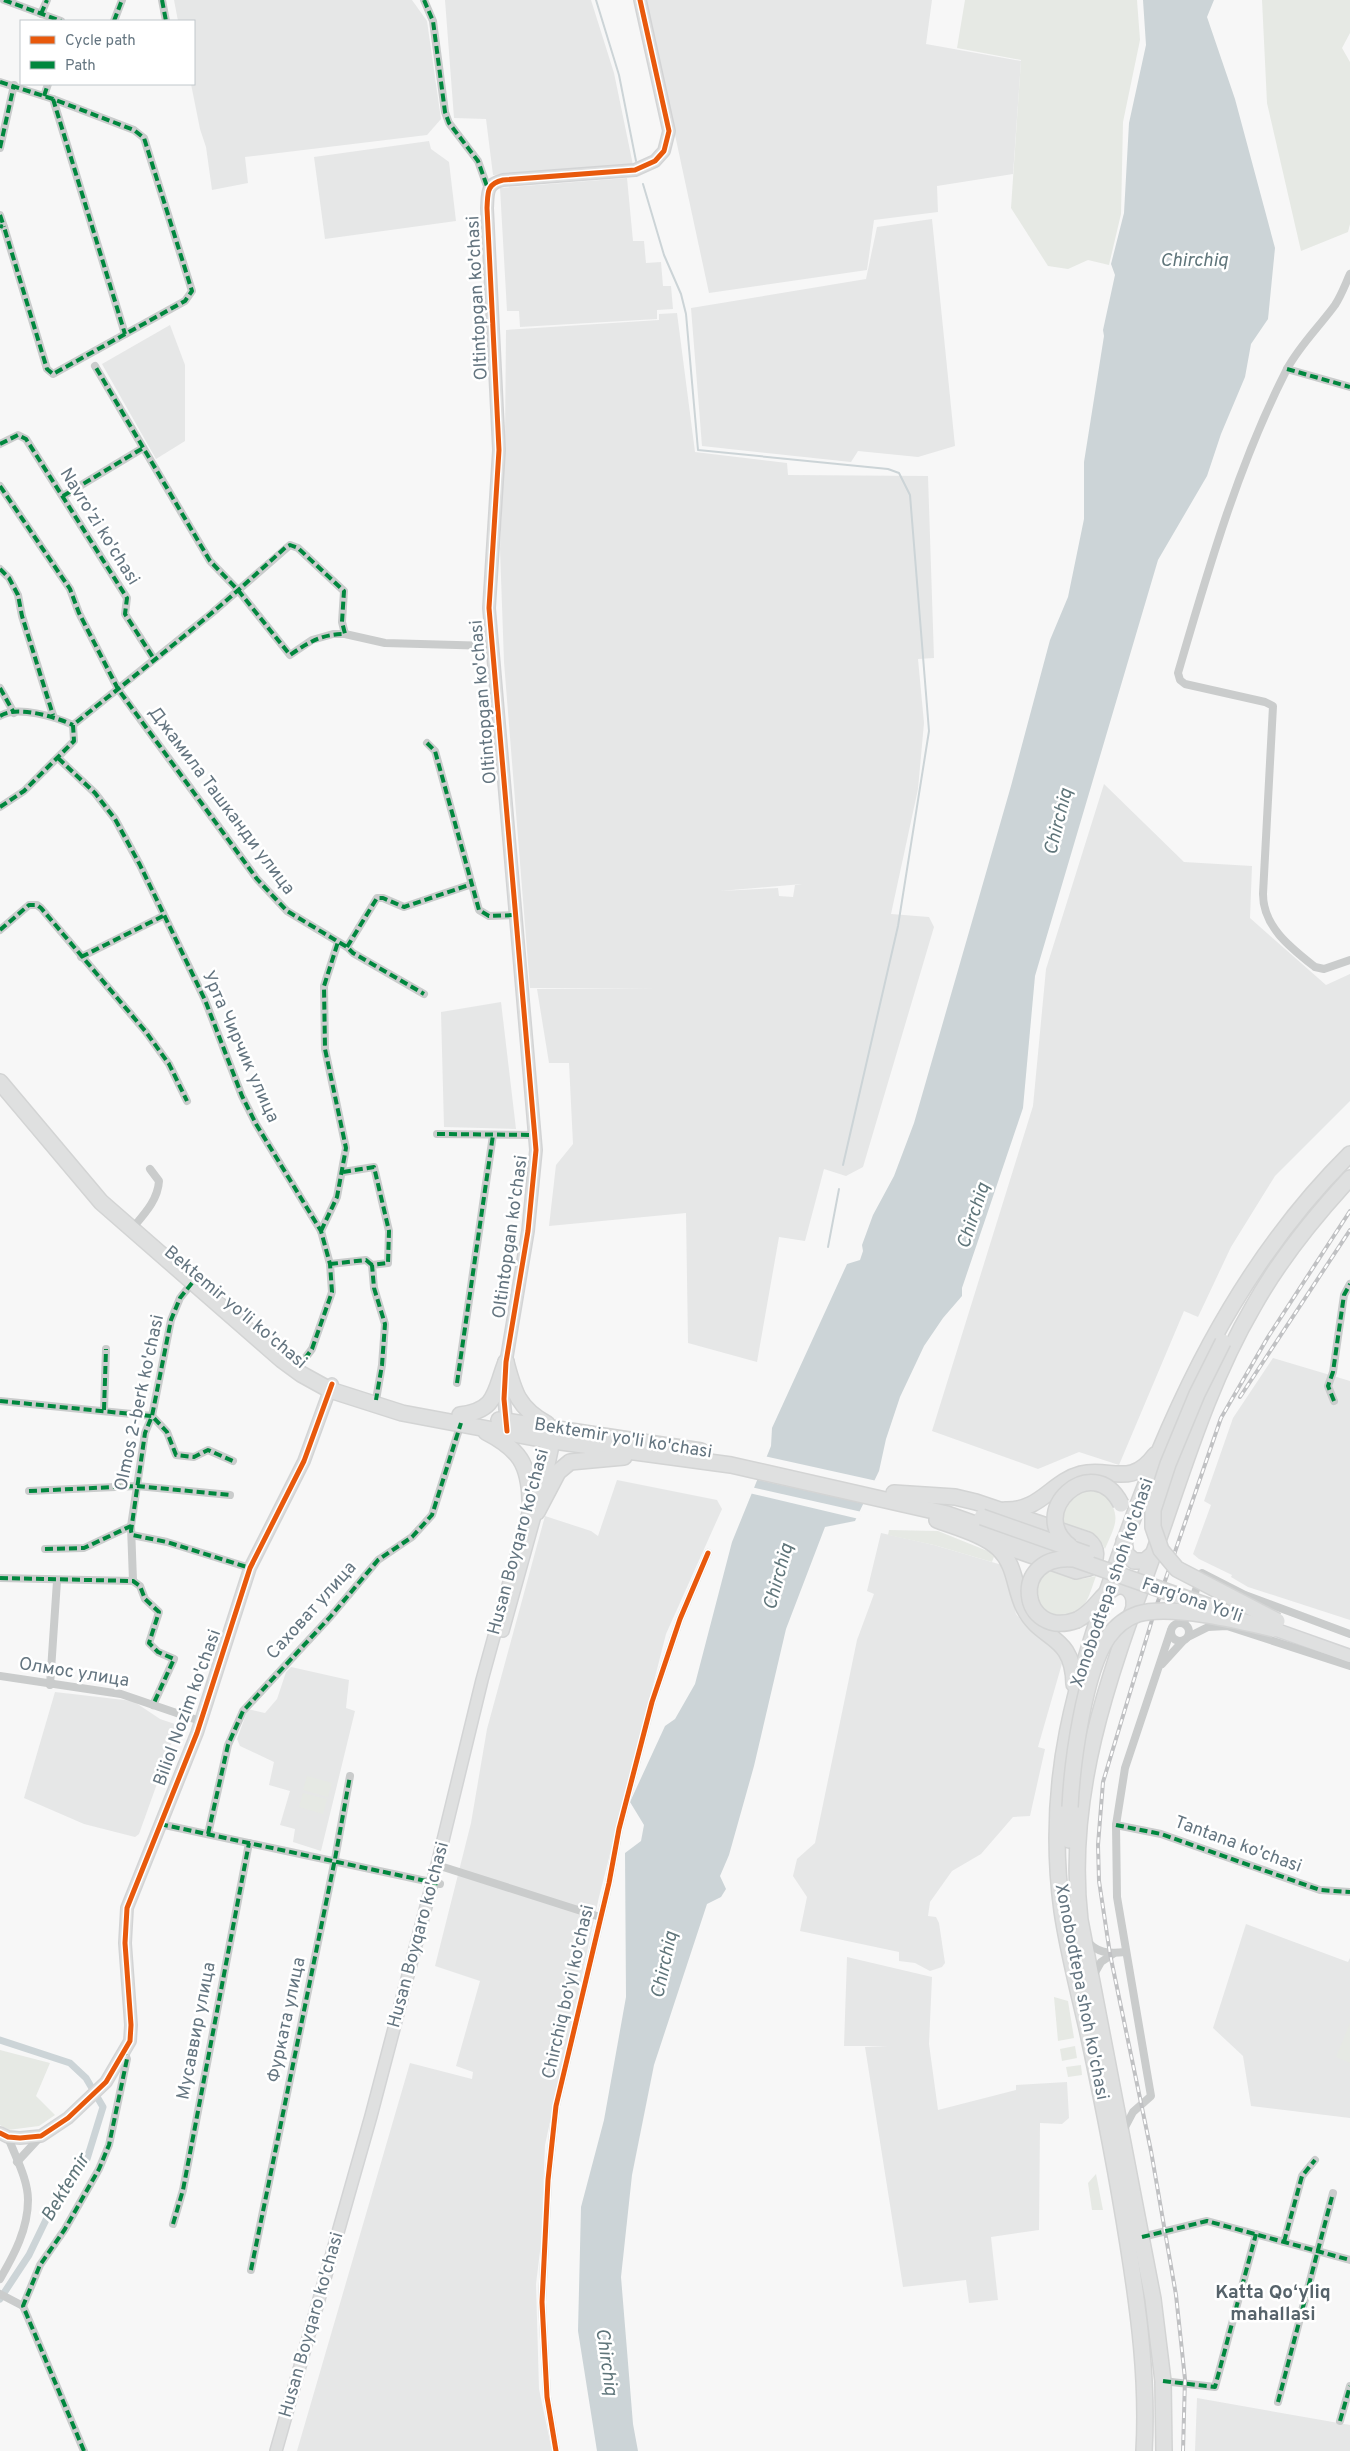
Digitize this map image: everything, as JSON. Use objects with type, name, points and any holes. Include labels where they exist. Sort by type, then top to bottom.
[{"type":"highway","name":"Bektemir yo'li ko'chasi","points":[[0,1070],[79,1168],[136,1224],[241,1318],[300,1365],[331,1387],[376,1400],[465,1421]]},
{"type":"highway","name":"Bektemir yo'li ko'chasi","points":[[0,1082],[101,1202],[282,1360],[301,1374],[402,1413],[507,1426],[551,1436],[658,1455],[732,1461]]},
{"type":"highway","name":"Xonobodtepa shoh ko'chasi","points":[[1144,2451],[1146,2376],[1124,2218],[1089,2037],[1066,1935],[1059,1885],[1057,1803],[1063,1749],[1073,1700],[1094,1627],[1162,1442],[1192,1376],[1217,1330],[1251,1276],[1302,1210],[1350,1154]]},
{"type":"highway","name":"Xonobodtepa shoh ko'chasi","points":[[1164,2451],[1163,2377],[1154,2299],[1082,1933],[1077,1889],[1081,1800],[1088,1754],[1098,1713],[1134,1604],[1175,1490],[1225,1361],[1253,1307],[1288,1254],[1350,1178]]},
{"type":"highway","points":[[1275,1625],[1178,1569],[1163,1553],[1154,1531],[1153,1510],[1168,1464],[1197,1394],[1223,1342],[1245,1306],[1288,1254]]},
{"type":"highway","points":[[506,1362],[488,1406],[465,1421],[499,1438],[518,1455],[527,1472],[533,1506]]},
{"type":"highway","points":[[506,1362],[513,1389],[521,1404],[551,1436]]},
{"type":"highway","name":"Bektemir yo'li ko'chasi","points":[[551,1436],[732,1461],[892,1497]]},
{"type":"highway","points":[[985,1517],[1027,1507],[1039,1502],[1063,1482],[1080,1475],[1092,1473],[1117,1475],[1133,1473],[1152,1459],[1162,1442]]},
{"type":"highway","points":[[533,1506],[558,1472],[570,1462],[658,1455]]},
{"type":"highway","points":[[1134,1604],[1133,1594],[1125,1587],[1114,1587],[1093,1610],[1077,1620],[1059,1624],[1046,1620],[1033,1608],[1028,1592],[1032,1577],[1042,1566],[1055,1559],[1075,1555],[1062,1540],[1056,1526],[1057,1508],[1065,1494],[1080,1484],[1094,1483],[1111,1490],[1121,1504],[1126,1521],[1124,1543],[1126,1554],[1134,1561],[1145,1561],[1153,1554]]},
{"type":"highway","points":[[892,1497],[988,1540],[1076,1571],[1089,1568],[1096,1558],[1094,1546],[1088,1540],[985,1517]]},
{"type":"highway","name":"Farg'ona Yo'li","points":[[892,1497],[985,1517],[1075,1555],[1275,1625]]},
{"type":"highway","points":[[988,1540],[1001,1551],[1011,1566],[1027,1614],[1068,1652],[1073,1671],[1073,1700]]},
{"type":"highway","points":[[1077,1889],[1069,1845],[1070,1807],[1076,1750],[1088,1694],[1104,1645],[1118,1625],[1136,1615],[1156,1611],[1275,1625]]},
{"type":"highway","points":[[1146,2376],[1163,2377]]},
{"type":"main road","name":"Farg'ona Yo'li","points":[[1275,1625],[1350,1647]]},
{"type":"main road","name":"Farg'ona Yo'li","points":[[1275,1625],[1350,1656]]},
{"type":"street","points":[[4,0],[58,20]]},
{"type":"street","points":[[41,14],[47,0]]},
{"type":"street","points":[[114,20],[122,0]]},
{"type":"street","points":[[162,0],[166,20]]},
{"type":"street","name":"Oltintopgan ko'chasi","points":[[424,0],[433,21],[445,112],[449,123],[478,160],[488,188],[487,208],[499,450],[489,608],[536,1135],[536,1172],[506,1362],[504,1399],[507,1426]]},
{"type":"street","points":[[488,188],[492,183],[502,180],[635,170],[650,164],[664,151],[669,131],[640,0]]},
{"type":"street","points":[[0,82],[14,85],[134,130],[144,138],[192,287],[190,296],[57,373],[49,373],[0,216]]},
{"type":"street","points":[[0,148],[14,85]]},
{"type":"street","points":[[44,96],[48,85]]},
{"type":"street","points":[[53,99],[125,334]]},
{"type":"street","points":[[1350,274],[1335,304],[1300,348],[1287,369],[1251,452],[1215,548],[1178,673],[1180,680],[1185,684],[1265,702],[1273,706],[1264,875],[1264,912],[1276,932],[1317,968],[1324,969],[1350,960]]},
{"type":"street","points":[[95,366],[210,562],[238,590],[290,655],[312,640],[324,635],[346,634],[385,643],[492,646]]},
{"type":"street","points":[[1287,369],[1350,387]]},
{"type":"street","name":"Navro'zi ko'chasi","points":[[0,444],[18,435],[26,439],[126,598],[125,614],[154,659]]},
{"type":"street","points":[[63,496],[143,448]]},
{"type":"street","points":[[0,486],[70,589],[79,613],[118,689]]},
{"type":"street","points":[[73,725],[238,590],[286,547],[292,544],[344,591],[342,622],[346,634]]},
{"type":"street","points":[[0,569],[10,578],[18,595],[22,616],[53,715]]},
{"type":"street","points":[[0,688],[14,713]]},
{"type":"street","name":"Джамила Ташканди улица","points":[[118,689],[257,879],[287,911],[347,947],[353,953],[424,994]]},
{"type":"street","points":[[0,716],[14,713],[53,715],[73,725]]},
{"type":"street","points":[[0,807],[24,791],[74,741],[73,725]]},
{"type":"street","points":[[426,743],[435,751],[476,904],[483,914],[488,916],[516,915]]},
{"type":"street","name":"Урта Чирчик улица","points":[[58,758],[106,805],[140,865],[205,1000],[242,1096],[256,1124],[321,1231],[330,1264],[332,1292],[312,1349],[300,1365]]},
{"type":"street","points":[[347,947],[376,898],[384,898],[404,907],[472,884]]},
{"type":"street","points":[[0,930],[28,905],[37,905],[146,1032],[169,1064],[187,1101]]},
{"type":"street","points":[[81,956],[163,916]]},
{"type":"street","points":[[321,1231],[337,1197],[346,1148],[325,1049],[324,1030],[324,986],[338,942]]},
{"type":"street","points":[[437,1134],[536,1135]]},
{"type":"street","points":[[457,1383],[493,1134]]},
{"type":"street","points":[[343,1172],[374,1168],[389,1231],[389,1262],[372,1265]]},
{"type":"street","points":[[136,1224],[147,1210],[158,1188],[159,1181],[150,1169]]},
{"type":"street","points":[[330,1264],[366,1260],[372,1265],[374,1288],[385,1324],[382,1365],[376,1400]]},
{"type":"street","name":"Olmos 2-berk ko'chasi","points":[[133,1581],[131,1526],[145,1433],[152,1416],[172,1320],[180,1298],[192,1282]]},
{"type":"street","points":[[1334,1402],[1328,1386],[1333,1372],[1344,1295],[1350,1284]]},
{"type":"street","points":[[104,1410],[106,1349]]},
{"type":"street","name":"Biliol Nozim ko'chasi","points":[[23,2306],[40,2265],[65,2229],[99,2169],[109,2145],[127,2060],[124,2052],[130,2041],[131,2025],[126,1964],[127,1908],[200,1721],[250,1568],[304,1461],[331,1387]]},
{"type":"street","points":[[0,1401],[152,1416],[167,1432],[176,1455],[194,1457],[208,1450],[233,1461]]},
{"type":"street","name":"Саховат улица","points":[[208,1834],[228,1745],[243,1711],[325,1622],[378,1560],[412,1537],[432,1515],[465,1421]]},
{"type":"street","name":"Husan Boyqaro ko'chasi","points":[[283,2451],[378,2115],[437,1883],[482,1680],[533,1506],[551,1436]]},
{"type":"street","points":[[29,1491],[136,1486],[230,1495]]},
{"type":"street","points":[[45,1549],[84,1548],[131,1526]]},
{"type":"street","points":[[132,1535],[167,1542],[250,1568]]},
{"type":"street","name":"Chirchiq bo'yi ko'chasi","points":[[556,2451],[544,2368],[542,2302],[548,2180],[556,2106],[619,1828],[654,1693],[680,1619],[708,1552]]},
{"type":"street","points":[[1184,1623],[1202,1573],[1245,1595],[1350,1634]]},
{"type":"street","points":[[0,1578],[57,1581],[133,1581],[140,1586],[145,1599],[159,1612],[149,1643],[158,1652],[174,1659],[153,1705]]},
{"type":"street","points":[[50,1685],[57,1581]]},
{"type":"street","points":[[1235,1628],[1228,1616],[1227,1607],[1233,1600],[1245,1595]]},
{"type":"street","points":[[1122,2133],[1133,2112],[1151,2096],[1125,1952],[1115,1876],[1116,1825],[1119,1796],[1127,1760],[1160,1668],[1171,1630],[1176,1623],[1184,1623],[1190,1630],[1186,1639],[1160,1668]]},
{"type":"street","points":[[1171,1630],[1174,1639],[1186,1639],[1208,1627],[1235,1628],[1350,1666]]},
{"type":"street","name":"Олмос улица","points":[[0,1676],[50,1685],[107,1691],[200,1721]]},
{"type":"street","name":"Фурката улица","points":[[251,2270],[336,1860],[350,1776]]},
{"type":"street","points":[[160,1824],[437,1883]]},
{"type":"street","name":"Tantana ko'chasi","points":[[1116,1825],[1161,1834],[1320,1890],[1350,1892]]},
{"type":"street","name":"Мусаввир улица","points":[[174,2224],[183,2190],[248,1843]]},
{"type":"street","name":"Chirchiq bo'yi ko'chasi","points":[[441,1866],[600,1917]]},
{"type":"street","name":"Husan Boyqaro ko'chasi","points":[[276,2451],[437,1883]]},
{"type":"street","points":[[1082,1933],[1097,1950],[1115,1953],[1125,1952]]},
{"type":"street","points":[[1092,1981],[1100,1962],[1115,1953]]},
{"type":"street","points":[[17,2162],[41,2136],[68,2118],[106,2082],[124,2052]]},
{"type":"street","points":[[0,2279],[20,2245],[28,2200],[17,2162],[4,2135],[41,2136]]},
{"type":"street","points":[[1284,2242],[1302,2176],[1315,2160]]},
{"type":"street","points":[[1278,2402],[1333,2193]]},
{"type":"street","points":[[1142,2237],[1208,2221],[1350,2260]]},
{"type":"street","points":[[1163,2377],[1215,2387],[1256,2234]]},
{"type":"street","points":[[0,2294],[23,2306],[84,2451]]},
{"type":"street","points":[[1340,2421],[1350,2386]]},
{"type":"shaded area","points":[[174,0],[412,0],[427,21],[441,119],[427,135],[245,157],[248,183],[212,190],[206,147],[200,129],[191,85],[195,85],[195,20],[178,20]]},
{"type":"shaded area","points":[[445,0],[591,0],[614,73],[633,165],[493,175],[486,119],[454,118]]},
{"type":"shaded area","points":[[646,0],[932,0],[926,44],[1021,61],[1013,174],[937,186],[938,212],[874,220],[867,270],[709,293]]},
{"type":"shaded area","points":[[965,0],[1137,0],[1140,40],[1123,122],[1121,214],[1109,265],[1088,260],[1068,269],[1048,266],[1011,208],[1021,60],[957,48]]},
{"type":"shaded area","points":[[1262,0],[1350,0],[1350,33],[1342,48],[1350,62],[1350,224],[1348,232],[1301,251],[1267,103]]},
{"type":"shaded area","points":[[429,141],[431,149],[449,162],[456,221],[325,239],[314,157]]},
{"type":"shaded area","points":[[627,178],[633,241],[644,241],[646,263],[661,262],[663,286],[671,286],[673,309],[657,310],[657,319],[520,327],[519,311],[507,311],[500,188]]},
{"type":"shaded area","points":[[932,219],[955,446],[918,457],[858,451],[851,462],[702,446],[691,308],[866,279],[877,227]]},
{"type":"shaded area","points":[[677,313],[695,452],[787,463],[788,475],[928,476],[934,658],[918,659],[924,723],[918,789],[891,914],[929,917],[934,927],[863,1167],[846,1176],[824,1169],[805,1241],[779,1237],[757,1362],[688,1343],[686,1213],[549,1226],[556,1165],[573,1144],[569,1063],[549,1063],[537,989],[657,988],[530,988],[504,662],[500,549],[505,439],[506,330],[659,320],[659,314]],"holes":[[[802,884],[795,885],[793,897],[779,896],[778,888],[720,891]]]},
{"type":"shaded area","points":[[170,325],[185,365],[185,441],[156,459],[102,364]]},
{"type":"shaded area","points":[[1104,784],[1184,862],[1252,866],[1250,918],[1326,985],[1350,974],[1350,1101],[1275,1176],[1231,1247],[1198,1317],[1184,1311],[1119,1465],[1079,1452],[1038,1469],[932,1431],[1033,1106],[1046,969]]},
{"type":"shaded area","points":[[501,1002],[516,1129],[444,1127],[441,1012]]},
{"type":"shaded area","points":[[1273,1358],[1350,1381],[1350,1620],[1248,1587],[1231,1577],[1232,1575],[1199,1559],[1193,1554],[1211,1505],[1204,1501],[1233,1418]]},
{"type":"shaded area","points":[[617,1480],[717,1500],[722,1509],[666,1634],[599,1897],[545,2145],[541,2243],[536,2284],[539,2389],[552,2451],[297,2451],[410,2063],[472,2079],[473,2072],[456,2066],[480,1981],[435,1966],[471,1823],[487,1729],[545,1516],[591,1531],[598,1536]]},
{"type":"shaded area","points":[[1087,1489],[1104,1492],[1115,1514],[1114,1526],[1105,1549],[1098,1539],[1081,1530],[1061,1524],[1067,1501]]},
{"type":"shaded area","points":[[889,1530],[938,1531],[995,1554],[992,1562],[934,1545],[888,1535]]},
{"type":"shaded area","points":[[881,1533],[934,1545],[1002,1565],[1010,1585],[1016,1614],[1027,1627],[1058,1653],[1063,1660],[1038,1747],[1045,1749],[1030,1816],[1013,1817],[981,1854],[952,1871],[930,1902],[928,1916],[936,1917],[939,1923],[945,1963],[942,1967],[930,1971],[915,1963],[899,1961],[899,1952],[800,1931],[807,1897],[793,1876],[797,1859],[815,1843],[857,1640],[874,1594],[867,1591]]},
{"type":"shaded area","points":[[1047,1569],[1082,1579],[1096,1576],[1083,1606],[1078,1610],[1052,1617],[1041,1609],[1034,1591]]},
{"type":"shaded area","points":[[291,1667],[349,1680],[346,1708],[355,1711],[321,1851],[293,1842],[295,1829],[280,1825],[290,1791],[269,1785],[274,1762],[240,1746],[237,1739],[248,1709],[265,1713],[277,1699],[286,1672]]},
{"type":"shaded area","points":[[55,1692],[133,1701],[160,1719],[178,1725],[139,1834],[135,1837],[84,1824],[24,1798]]},
{"type":"shaded area","points":[[307,1776],[332,1783],[328,1797],[303,1790]]},
{"type":"shaded area","points":[[303,1793],[327,1799],[323,1814],[299,1807]]},
{"type":"shaded area","points":[[1246,1924],[1348,1962],[1350,1958],[1350,2118],[1251,2106],[1243,2056],[1213,2028]]},
{"type":"shaded area","points":[[847,1957],[932,1977],[929,2044],[938,2110],[1016,2090],[1016,2085],[1067,2082],[1069,2118],[1062,2124],[1040,2123],[1039,2230],[991,2237],[998,2300],[969,2303],[966,2280],[903,2287],[865,2047],[888,2046],[844,2046]]},
{"type":"shaded area","points":[[1054,1997],[1068,2001],[1074,2038],[1058,2041]]},
{"type":"shaded area","points":[[1350,2023],[1350,2063],[1336,2057]]},
{"type":"shaded area","points":[[1075,2046],[1077,2058],[1062,2061],[1060,2049]]},
{"type":"shaded area","points":[[0,2050],[50,2063],[36,2096],[55,2115],[39,2126],[8,2130],[0,2125]]},
{"type":"shaded area","points":[[1081,2065],[1082,2075],[1068,2077],[1066,2067]]},
{"type":"shaded area","points":[[1096,2174],[1103,2210],[1092,2210],[1088,2183]]},
{"type":"shaded area","points":[[1197,2398],[1350,2425],[1350,2451],[1195,2451]]},
{"type":"water","name":"Chirchiq","points":[[1143,0],[1214,0],[1207,17],[1235,99],[1275,248],[1268,319],[1251,344],[1245,377],[1221,434],[1207,476],[1158,560],[1035,976],[1023,1108],[962,1288],[962,1296],[943,1318],[924,1346],[900,1397],[886,1439],[879,1471],[855,1521],[825,1527],[786,1629],[754,1766],[729,1855],[720,1876],[726,1889],[721,1897],[707,1904],[654,2065],[632,2175],[621,2277],[633,2424],[638,2451],[597,2451],[578,2331],[581,2207],[604,2120],[626,1997],[625,1853],[641,1841],[644,1825],[630,1802],[665,1726],[675,1719],[695,1684],[732,1542],[771,1446],[772,1428],[847,1264],[860,1260],[863,1251],[862,1245],[873,1215],[894,1176],[914,1123],[1011,786],[1050,640],[1068,597],[1084,519],[1084,462],[1104,336],[1103,330],[1115,275],[1111,264],[1124,213],[1129,123],[1146,45]]},
{"type":"pier","points":[[764,1456],[877,1481],[866,1504],[754,1479]]},
{"type":"pier","points":[[751,1487],[862,1512],[859,1519],[749,1493]]},
{"type":"waterway","points":[[596,0],[619,75],[636,161]]},
{"type":"waterway","points":[[643,184],[664,255],[681,294],[686,314],[698,450],[888,469],[899,473],[910,495],[929,731],[898,926],[843,1165]]},
{"type":"waterway","points":[[828,1247],[839,1189]]},
{"type":"waterway","name":"Bektemir","points":[[0,2040],[70,2063],[86,2078],[103,2107],[87,2159],[57,2197],[29,2255],[0,2299]]},
{"type":"railway","points":[[1183,2451],[1185,2379],[1176,2295],[1151,2151],[1110,1954],[1099,1881],[1098,1845],[1103,1782],[1155,1610],[1221,1418],[1268,1337],[1350,1211]]},
{"type":"railway","points":[[1240,1397],[1350,1230]]},
{"type":"marked path","points":[[4,0],[58,20]]},
{"type":"marked path","points":[[41,14],[47,0]]},
{"type":"marked path","points":[[114,20],[122,0]]},
{"type":"marked path","points":[[162,0],[166,20]]},
{"type":"marked path","points":[[424,0],[433,21],[445,112],[449,123],[478,161],[488,189]]},
{"type":"marked path","points":[[0,82],[53,99],[134,130],[144,138],[192,291],[185,301],[53,374],[47,369],[4,227],[0,226]]},
{"type":"marked path","points":[[0,148],[14,85]]},
{"type":"marked path","points":[[44,96],[48,85]]},
{"type":"marked path","points":[[53,99],[125,334]]},
{"type":"marked path","points":[[0,215],[4,227]]},
{"type":"marked path","points":[[0,807],[24,791],[74,741],[73,725],[202,621],[223,603],[244,585],[286,547],[290,545],[298,548],[344,591],[342,622],[345,634],[329,635],[303,646],[290,655],[238,590],[210,561],[95,366]]},
{"type":"marked path","points":[[1287,369],[1350,387]]},
{"type":"marked path","points":[[0,444],[18,435],[26,439],[127,598],[125,614],[154,659]]},
{"type":"marked path","points":[[63,496],[143,448]]},
{"type":"marked path","points":[[0,486],[70,589],[79,613],[118,689],[257,879],[287,911],[347,947],[353,953],[424,994]]},
{"type":"marked path","points":[[0,569],[9,578],[18,595],[22,616],[53,715]]},
{"type":"marked path","points":[[0,688],[14,713]]},
{"type":"marked path","points":[[0,716],[16,712],[36,713],[73,725]]},
{"type":"marked path","points":[[427,743],[435,751],[479,910],[489,916],[516,915]]},
{"type":"marked path","points":[[58,758],[95,793],[115,819],[140,865],[205,1000],[242,1096],[256,1124],[321,1231],[330,1264],[332,1292],[312,1349],[300,1365]]},
{"type":"marked path","points":[[347,947],[377,898],[383,898],[404,907],[472,884]]},
{"type":"marked path","points":[[0,930],[29,905],[37,905],[41,908],[146,1032],[169,1064],[187,1101]]},
{"type":"marked path","points":[[81,957],[163,916]]},
{"type":"marked path","points":[[321,1231],[337,1197],[346,1148],[325,1049],[324,986],[338,942]]},
{"type":"marked path","points":[[437,1134],[536,1135]]},
{"type":"marked path","points":[[457,1383],[493,1135]]},
{"type":"marked path","points":[[343,1172],[374,1167],[389,1231],[388,1263],[372,1265],[374,1288],[385,1324],[382,1365],[376,1400]]},
{"type":"marked path","points":[[330,1264],[366,1260],[372,1265]]},
{"type":"marked path","points":[[192,1283],[180,1298],[171,1320],[152,1416],[145,1433],[131,1531],[132,1535],[167,1542],[250,1568]]},
{"type":"marked path","points":[[1334,1401],[1328,1386],[1333,1372],[1344,1295],[1350,1284]]},
{"type":"marked path","points":[[104,1410],[106,1349]]},
{"type":"marked path","points":[[0,1401],[152,1416],[167,1432],[176,1455],[194,1457],[208,1450],[233,1461]]},
{"type":"marked path","points":[[208,1834],[228,1745],[243,1711],[331,1616],[378,1560],[412,1537],[432,1515],[461,1423]]},
{"type":"marked path","points":[[29,1491],[137,1486],[230,1495]]},
{"type":"marked path","points":[[45,1549],[84,1548],[131,1526]]},
{"type":"marked path","points":[[0,1578],[133,1581],[140,1586],[145,1599],[159,1612],[149,1643],[158,1652],[174,1659],[153,1705]]},
{"type":"marked path","points":[[251,2270],[335,1859],[350,1776]]},
{"type":"marked path","points":[[160,1824],[440,1884]]},
{"type":"marked path","points":[[1116,1825],[1161,1834],[1320,1890],[1350,1892]]},
{"type":"marked path","points":[[173,2224],[183,2190],[249,1843]]},
{"type":"marked path","points":[[84,2451],[23,2306],[40,2265],[65,2229],[99,2169],[109,2145],[127,2059],[124,2052]]},
{"type":"marked path","points":[[1284,2242],[1302,2176],[1315,2160]]},
{"type":"marked path","points":[[1278,2402],[1333,2193]]},
{"type":"marked path","points":[[1142,2237],[1207,2221],[1350,2260]]},
{"type":"marked path","points":[[1163,2381],[1215,2387],[1256,2234]]},
{"type":"marked path","points":[[1340,2421],[1350,2386]]},
{"type":"cycle path","points":[[507,1431],[504,1399],[506,1362],[528,1231],[536,1150],[489,608],[499,450],[487,208],[489,190],[493,184],[503,180],[635,170],[655,161],[664,151],[669,131],[640,0]]},
{"type":"cycle path","points":[[0,2133],[8,2137],[20,2138],[41,2136],[68,2118],[106,2082],[130,2041],[131,2025],[125,1943],[127,1908],[197,1733],[250,1568],[304,1461],[332,1384]]},
{"type":"cycle path","points":[[556,2451],[547,2397],[542,2302],[548,2180],[556,2106],[609,1883],[619,1829],[652,1702],[680,1619],[708,1553]]},
{"type":"district","name":"Katta Qoʻyliq mahallasi","points":[[1273,2304]]}]
